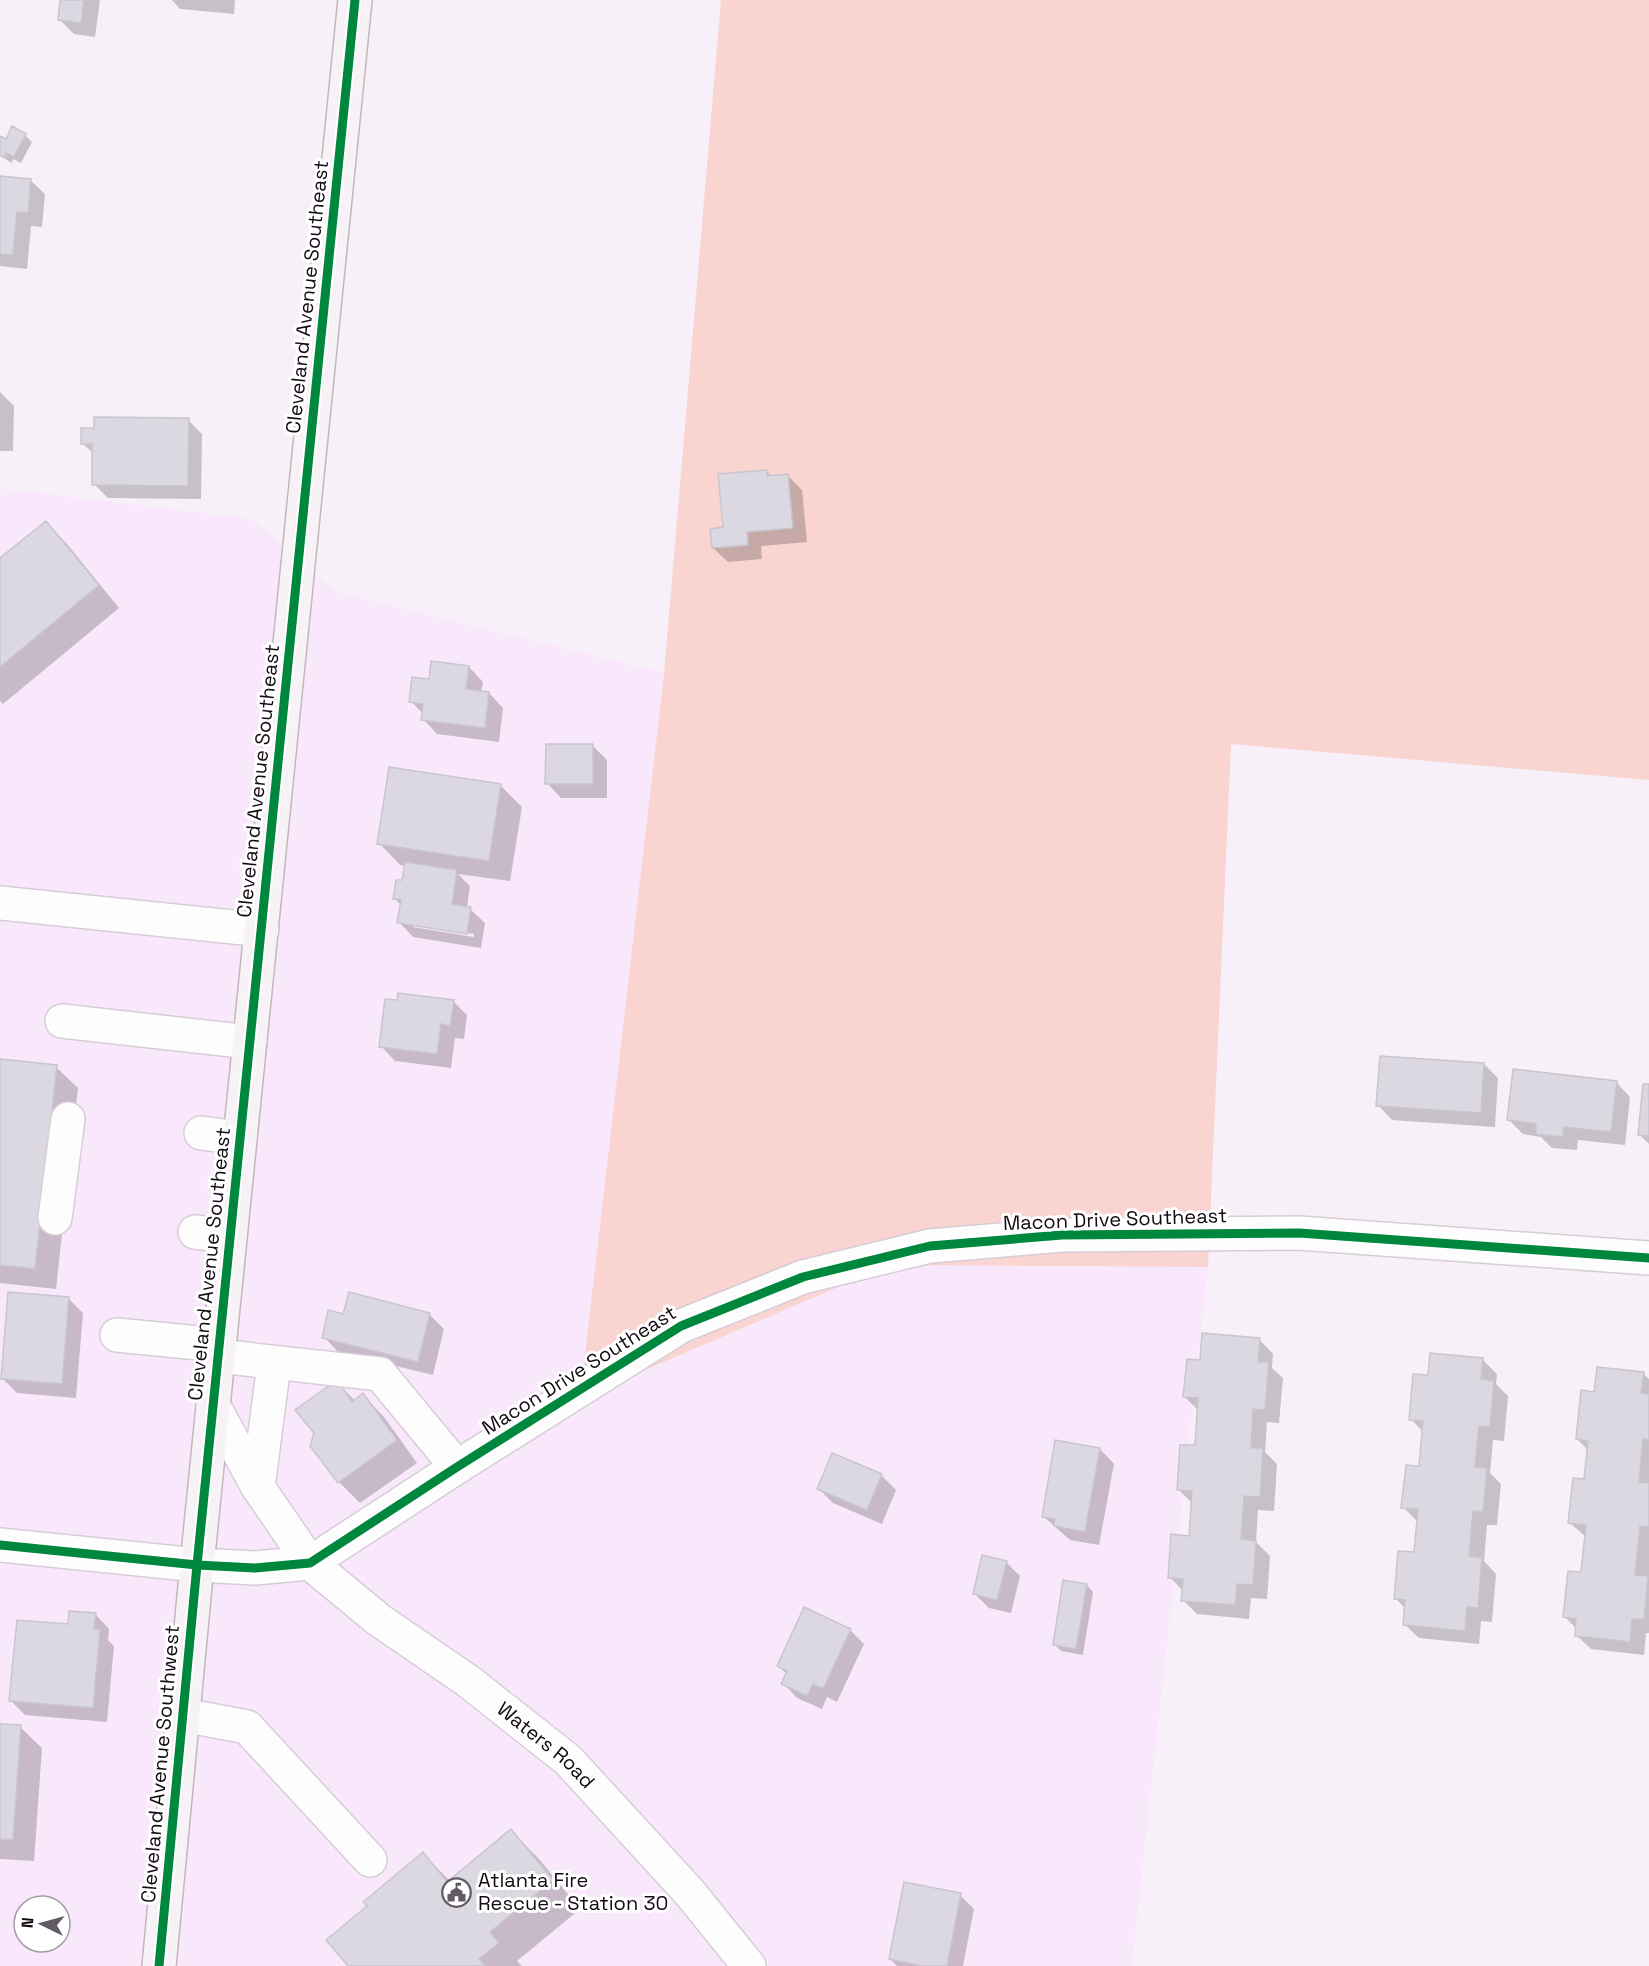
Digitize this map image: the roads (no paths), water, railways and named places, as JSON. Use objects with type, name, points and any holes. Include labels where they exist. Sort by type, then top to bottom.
[{"type":"main road","name":"Cleveland Avenue Southeast","points":[[196,1565],[355,0]]},
{"type":"main road","name":"Cleveland Avenue Southwest","points":[[159,1966],[196,1565]]},
{"type":"street","points":[[0,903],[262,930]]},
{"type":"street","points":[[62,1021],[250,1042]]},
{"type":"street","points":[[55,1218],[68,1119]]},
{"type":"street","points":[[201,1133],[240,1138]]},
{"type":"street","points":[[195,1232],[230,1236]]},
{"type":"street","name":"Macon Drive Southeast","points":[[0,1545],[196,1565],[255,1568],[310,1563],[681,1326],[803,1276],[930,1246],[1062,1235],[1299,1233],[1649,1258]]},
{"type":"street","points":[[117,1335],[219,1351],[274,1364],[380,1374],[457,1467]]},
{"type":"street","points":[[258,1487],[274,1364]]},
{"type":"street","name":"Waters Road","points":[[213,1405],[258,1487],[310,1563],[379,1620],[468,1681],[568,1760],[690,1893],[749,1966]]},
{"type":"street","points":[[183,1715],[247,1728],[370,1860]]},
{"type":"place","name":"Atlanta Fire Rescue - Station 30","points":[[457,1892]]}]
